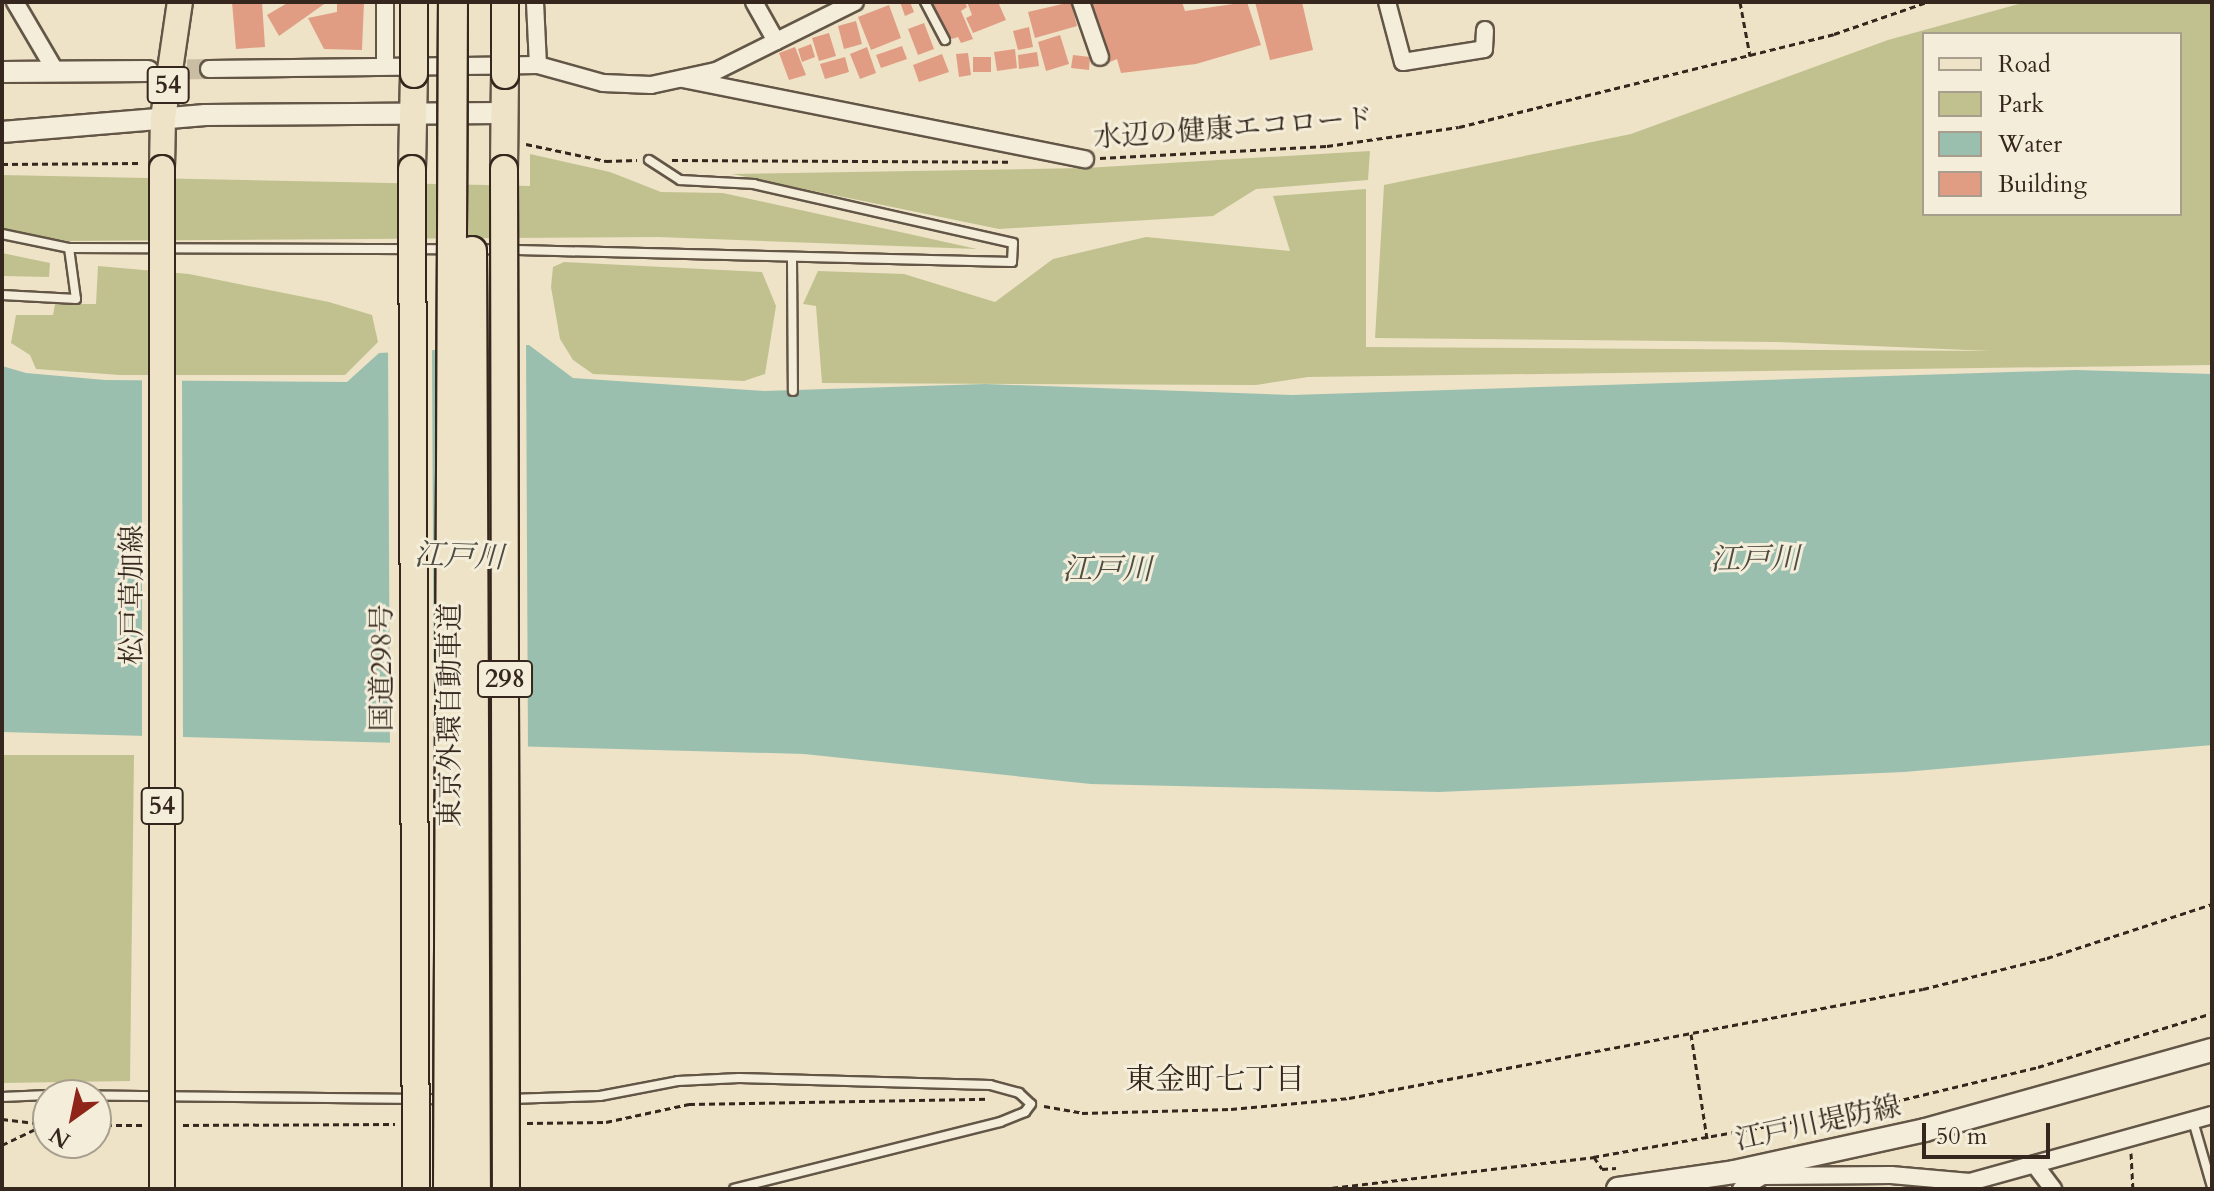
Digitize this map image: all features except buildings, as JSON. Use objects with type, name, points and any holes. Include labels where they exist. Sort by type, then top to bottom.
[{"type":"highway","name":"国道298号","points":[[414,2],[416,1189]]},
{"type":"highway","name":"東京外環自動車道","points":[[448,1189],[453,2]]},
{"type":"highway","name":"東京外環自動車道","points":[[472,2],[476,1189]]},
{"type":"highway","name":"298","points":[[505,2],[506,1189]]},
{"type":"main road","name":"松戸草加線","points":[[162,1189],[162,168],[163,118],[180,2]]},
{"type":"main road","name":"江戸川堤防線","points":[[1618,1189],[1733,1183],[2212,1050]]},
{"type":"street","points":[[15,2],[56,72]]},
{"type":"street","points":[[385,2],[385,66]]},
{"type":"street","points":[[535,2],[538,65]]},
{"type":"street","points":[[754,2],[776,41]]},
{"type":"street","points":[[209,69],[538,65],[622,86],[716,71],[855,2]]},
{"type":"street","points":[[1081,2],[1100,57]]},
{"type":"street","points":[[1387,2],[1403,62],[1484,49],[1485,30]]},
{"type":"street","points":[[2,72],[148,71]]},
{"type":"street","points":[[681,79],[1085,159]]},
{"type":"street","points":[[2,132],[163,118],[505,113]]},
{"type":"street","points":[[1705,1189],[1763,1176],[1891,1175],[1967,1185],[2212,1115]]},
{"type":"street","points":[[2035,1165],[2053,1189]]},
{"type":"lane","points":[[925,2],[945,40]]},
{"type":"lane","points":[[2,234],[69,248],[546,249],[792,259],[1012,262],[1013,243],[754,184],[680,180],[649,160]]},
{"type":"lane","points":[[2,295],[76,299],[69,248]]},
{"type":"lane","points":[[792,259],[793,391]]},
{"type":"lane","points":[[499,1099],[600,1096],[678,1081],[739,1078],[990,1085],[1019,1093],[1031,1104],[1025,1112],[1000,1122],[734,1189]]},
{"type":"lane","points":[[2,1097],[32,1096]]},
{"type":"lane","points":[[112,1096],[484,1099]]},
{"type":"lane","points":[[2193,1121],[2212,1187]]},
{"type":"path","points":[[1740,2],[1750,56]]},
{"type":"path","name":"水辺の健康エコロード","points":[[1085,159],[1327,146],[1459,127],[1750,56],[1927,2]]},
{"type":"path","points":[[526,144],[606,161],[1010,162]]},
{"type":"path","points":[[2,164],[134,163]]},
{"type":"path","points":[[1052,1107],[1082,1113],[1291,1105],[1453,1080],[1939,985],[2047,958],[2212,904]]},
{"type":"path","points":[[1322,1189],[1593,1157],[1707,1139],[2038,1067],[2212,1013]]},
{"type":"path","points":[[1691,1034],[1707,1139]]},
{"type":"path","points":[[907,1103],[989,1099],[1031,1104]]},
{"type":"path","points":[[2,1119],[32,1122]]},
{"type":"path","points":[[2,1145],[32,1131]]},
{"type":"path","points":[[2130,1139],[2133,1189]]},
{"type":"path","points":[[1593,1157],[1602,1169],[1627,1168]]},
{"type":"path","points":[[662,1189],[685,1189]]},
{"type":"green space","points":[[2026,2],[2212,2],[2212,365],[1308,377],[1256,385],[822,383],[816,306],[803,304],[818,271],[904,274],[995,302],[1053,259],[1146,237],[1290,251],[1273,196],[1366,189],[1366,347],[1991,351],[1778,342],[1375,338],[1384,185],[1631,134],[1888,40]]},
{"type":"green space","points":[[1370,151],[1368,180],[1256,189],[1213,216],[999,229],[732,174],[1086,168]]},
{"type":"green space","points":[[530,154],[610,172],[661,192],[723,193],[977,249],[658,237],[68,241],[2,229],[2,175],[530,186]]},
{"type":"green space","points":[[2,253],[50,263],[49,277],[2,276]]},
{"type":"green space","points":[[564,262],[762,272],[776,306],[765,374],[744,381],[593,374],[573,360],[560,339],[551,287],[553,267]]},
{"type":"green space","points":[[98,266],[189,274],[329,302],[372,315],[378,342],[345,375],[120,375],[36,369],[30,355],[11,343],[16,315],[53,315],[55,304],[96,304]]},
{"type":"green space","points":[[2,755],[134,755],[130,1081],[32,1079],[32,1083],[2,1083]]},
{"type":"water","name":"江戸川","points":[[529,345],[573,378],[764,391],[985,384],[1292,395],[2076,370],[2212,374],[2212,745],[1904,772],[1439,792],[1091,784],[804,754],[2,732],[2,366],[26,373],[105,380],[347,382],[379,353]]},
{"type":"pier","points":[[526,341],[528,750],[491,750],[491,343]]},
{"type":"pier","points":[[432,346],[434,749],[390,748],[388,348]]},
{"type":"pier","points":[[142,377],[182,377],[183,741],[142,739]]},
{"type":"tunnel","points":[[157,70],[209,69]]},
{"type":"district","name":"東金町七丁目","points":[[1215,1080]]}]
